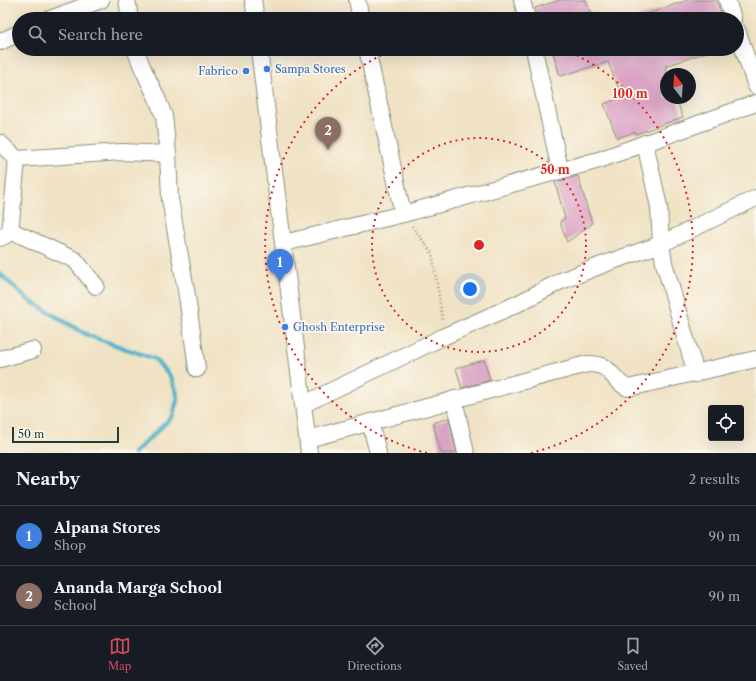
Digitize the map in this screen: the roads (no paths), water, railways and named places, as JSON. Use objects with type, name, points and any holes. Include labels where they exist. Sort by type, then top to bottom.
[{"type":"street","points":[[69,12],[101,0]]},
{"type":"street","points":[[127,0],[129,12]]},
{"type":"street","points":[[253,0],[255,12]]},
{"type":"street","points":[[357,0],[360,12]]},
{"type":"street","points":[[727,0],[731,12]]},
{"type":"street","points":[[1,40],[12,36]]},
{"type":"street","points":[[744,51],[756,86]]},
{"type":"street","points":[[138,56],[164,116],[168,154],[170,198],[198,369]]},
{"type":"street","points":[[260,56],[309,446],[370,422],[587,364],[603,365],[622,386],[628,388],[696,374],[756,359]]},
{"type":"street","points":[[369,56],[403,214]]},
{"type":"street","points":[[536,56],[560,170]]},
{"type":"street","points":[[284,243],[403,214],[599,160],[756,103]]},
{"type":"street","points":[[0,143],[17,158],[122,152],[168,154]]},
{"type":"street","points":[[645,143],[659,207],[661,244],[664,263],[696,374]]},
{"type":"street","points":[[17,158],[5,235],[16,233],[75,260],[96,286]]},
{"type":"street","points":[[304,404],[445,336],[518,304],[561,281],[661,244],[756,198]]},
{"type":"street","points":[[0,359],[33,350]]},
{"type":"street","points":[[454,399],[466,453]]},
{"type":"street","points":[[370,422],[378,453]]},
{"type":"waterway","points":[[0,274],[27,299],[87,335],[155,359],[171,377],[178,397],[173,416],[134,453]]},
{"type":"place","name":"Sampa Stores","points":[[267,69]]},
{"type":"place","name":"Fabrico","points":[[246,71]]},
{"type":"place","name":"Ananda Marga School","points":[[328,150]]},
{"type":"place","name":"Alpana Stores","points":[[280,282]]},
{"type":"place","name":"Ghosh Enterprise","points":[[285,327]]}]
